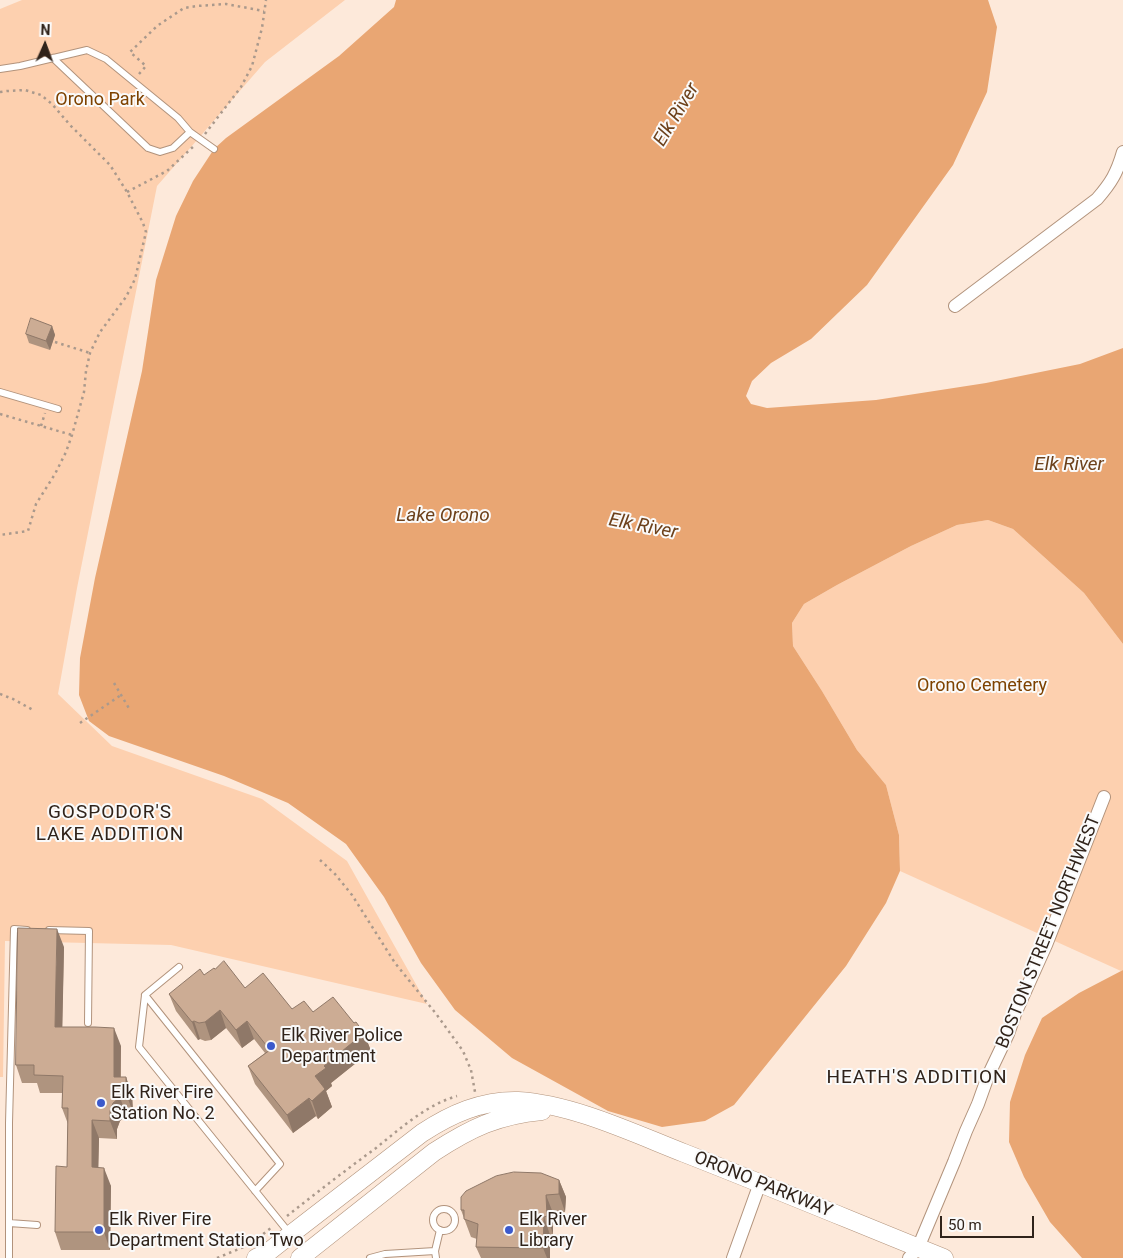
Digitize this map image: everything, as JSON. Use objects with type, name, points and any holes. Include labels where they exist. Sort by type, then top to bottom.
[{"type":"street","points":[[955,306],[1097,199],[1113,179],[1120,165],[1123,152]]},
{"type":"street","name":"BOSTON STREET NORTHWEST","points":[[914,1253],[954,1162],[988,1076],[1046,945],[1104,797]]},
{"type":"street","points":[[256,1258],[266,1253],[285,1228],[422,1133],[458,1112],[497,1102],[517,1101],[555,1106],[580,1114]]},
{"type":"street","points":[[303,1257],[434,1152],[457,1137],[502,1118],[523,1113],[544,1111],[580,1114]]},
{"type":"street","name":"ORONO PARKWAY","points":[[580,1114],[616,1126],[760,1183],[914,1253],[944,1258]]},
{"type":"street","points":[[733,1258],[760,1183]]},
{"type":"lane","points":[[0,69],[87,50],[106,59],[178,118],[190,132],[214,149]]},
{"type":"lane","points":[[53,58],[148,148],[160,152],[173,148],[190,132]]},
{"type":"lane","points":[[0,392],[58,409]]},
{"type":"lane","points":[[9,1258],[9,1122],[14,929],[33,930]]},
{"type":"lane","points":[[42,930],[89,931],[88,1024]]},
{"type":"lane","points":[[179,967],[144,995],[139,1047],[285,1228]]},
{"type":"lane","points":[[144,995],[280,1164],[255,1191]]},
{"type":"lane","points":[[9,1223],[37,1225]]},
{"type":"lane","points":[[370,1258],[385,1254],[436,1254],[440,1230]]},
{"type":"path","points":[[202,138],[241,88],[252,66],[262,28],[266,0]]},
{"type":"path","points":[[146,66],[130,52],[157,26],[184,8],[226,4],[264,11]]},
{"type":"path","points":[[0,92],[25,90],[41,96],[52,104],[110,165],[144,223],[146,232],[135,280],[126,297],[100,332],[90,353],[84,392],[72,435],[55,474],[36,504],[28,531],[0,535]]},
{"type":"path","points":[[127,192],[167,171],[197,143]]},
{"type":"path","points":[[55,342],[90,353]]},
{"type":"path","points":[[0,414],[72,435]]},
{"type":"path","points":[[114,683],[130,710]]},
{"type":"path","points":[[0,694],[33,710]]},
{"type":"path","points":[[80,723],[121,695]]},
{"type":"path","points":[[320,860],[335,874],[352,895],[395,963],[463,1050],[471,1070],[475,1092]]},
{"type":"path","points":[[218,1258],[285,1228],[410,1121],[432,1107],[458,1096]]},
{"type":"green space","name":"Orono Park","points":[[22,0],[345,0],[265,62],[157,186],[77,588],[58,694],[112,746],[262,799],[347,861],[427,1004],[171,945],[5,941],[3,1077],[0,1077],[0,9]]},
{"type":"green space","name":"Orono Cemetery","points":[[988,520],[1013,529],[1084,593],[1123,644],[1123,970],[1121,971],[900,871],[899,835],[886,785],[857,750],[793,646],[792,623],[804,604],[911,546],[957,525]]},
{"type":"water","name":"Lake Orono","points":[[396,0],[988,0],[997,27],[987,92],[953,165],[867,285],[811,339],[771,363],[752,381],[746,396],[751,404],[767,408],[876,400],[986,383],[1080,364],[1123,348],[1123,644],[1084,593],[1013,529],[988,520],[957,525],[911,546],[804,604],[792,623],[793,646],[857,750],[886,785],[899,835],[900,871],[886,903],[846,966],[734,1105],[705,1121],[662,1127],[608,1111],[512,1058],[455,1010],[421,963],[384,897],[346,844],[288,803],[224,776],[109,736],[89,721],[79,695],[80,658],[95,578],[142,371],[156,280],[176,216],[193,181],[214,149],[226,138],[339,56],[394,7]]},
{"type":"water","points":[[1123,970],[1123,1258],[1082,1258],[1050,1222],[1024,1177],[1009,1142],[1010,1102],[1025,1055],[1042,1018],[1079,993]]},
{"type":"building","points":[[31,318],[52,326],[46,341],[26,334]]},
{"type":"building","name":"Elk River Fire Station No. 2","points":[[18,928],[57,929],[55,1027],[114,1028],[114,1077],[126,1077],[126,1094],[113,1103],[110,1111],[110,1121],[92,1120],[92,1167],[104,1168],[104,1232],[55,1232],[56,1166],[67,1167],[68,1108],[62,1108],[63,1076],[34,1075],[34,1065],[16,1065]]},
{"type":"building","points":[[224,961],[245,988],[263,973],[292,1009],[304,1001],[313,1012],[333,997],[364,1033],[324,1066],[326,1068],[315,1076],[325,1089],[312,1101],[309,1098],[287,1115],[248,1066],[270,1050],[247,1021],[236,1030],[220,1010],[205,1022],[192,1022],[169,994],[200,969],[204,975]]},
{"type":"building","name":"Elk River Library","points":[[514,1172],[541,1173],[559,1180],[559,1194],[546,1195],[547,1216],[544,1217],[543,1248],[476,1247],[478,1224],[464,1219],[464,1210],[461,1210],[461,1197],[466,1191],[496,1176]]},
{"type":"place","name":"Elk River Police Department","points":[[271,1046]]},
{"type":"place","name":"Elk River Fire Station No. 2","points":[[101,1103]]},
{"type":"place","name":"Elk River Fire Department Station Two","points":[[99,1230]]},
{"type":"place","name":"Elk River Library","points":[[509,1230]]},
{"type":"district","name":"GOSPODOR'S LAKE ADDITION","points":[[110,824]]},
{"type":"district","name":"HEATH'S ADDITION","points":[[917,1078]]},
{"type":"water label","name":"Elk River","points":[[677,115]]},
{"type":"water label","name":"Elk River","points":[[1069,465]]},
{"type":"water label","name":"Elk River","points":[[643,527]]}]
